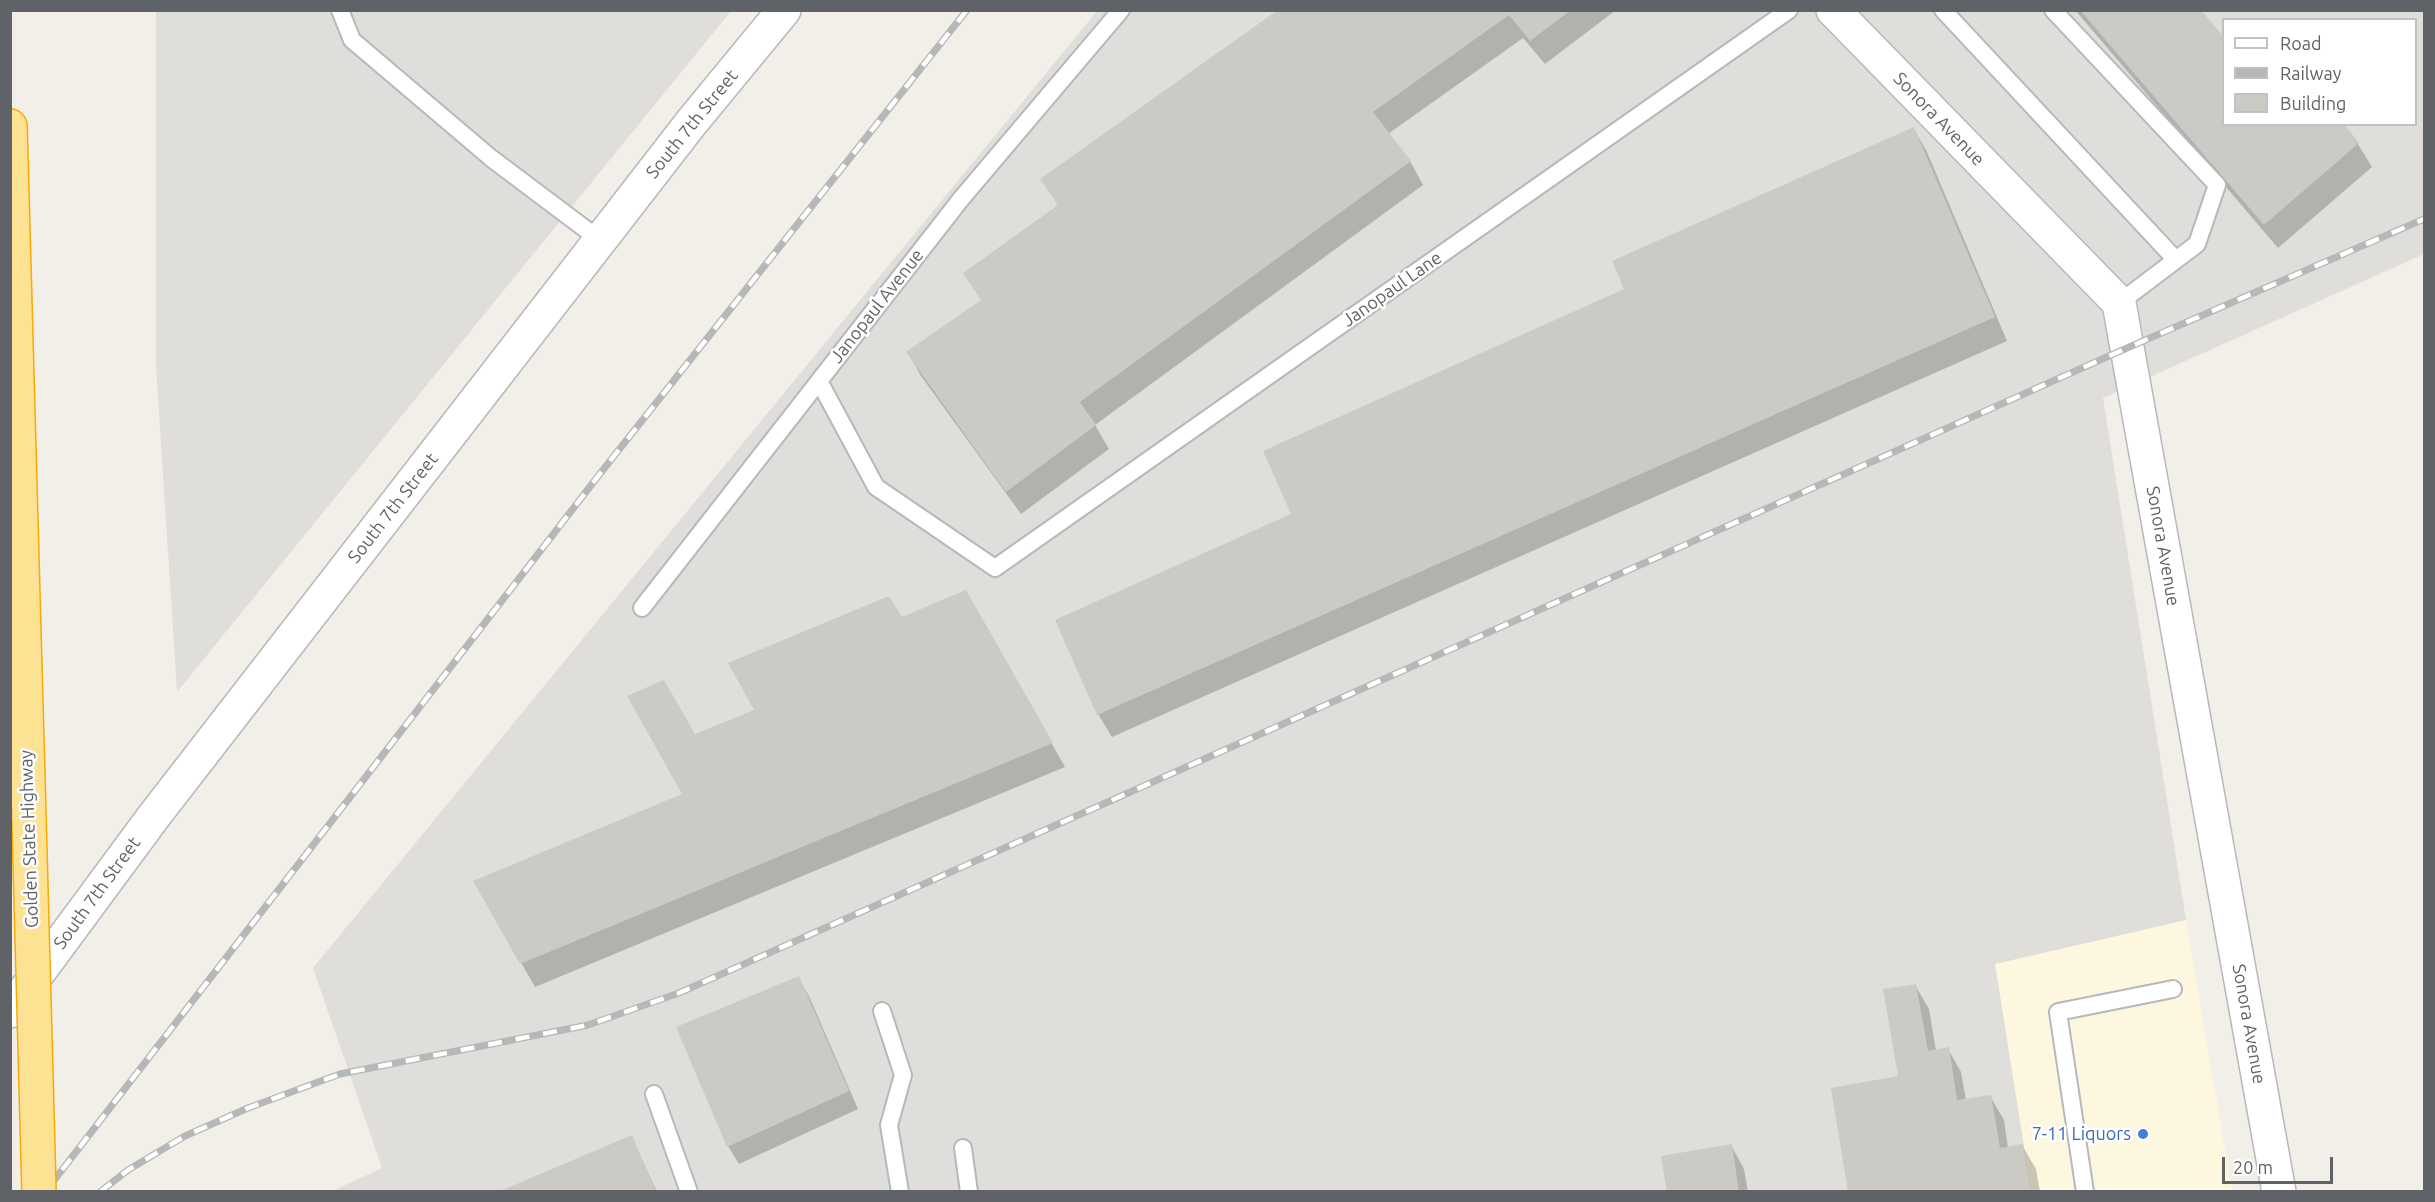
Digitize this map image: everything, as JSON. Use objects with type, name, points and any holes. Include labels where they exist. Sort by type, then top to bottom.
[{"type":"highway","name":"Golden State Highway","points":[[10,126],[39,1191]]},
{"type":"street","name":"South 7th Street","points":[[10,1011],[154,816],[600,240],[784,10]]},
{"type":"street","name":"Sonora Avenue","points":[[1833,10],[2119,303],[2279,1191]]},
{"type":"lane","points":[[340,10],[352,40],[491,158],[600,240]]},
{"type":"lane","name":"Janopaul Avenue","points":[[642,608],[961,199],[1121,10]]},
{"type":"lane","name":"Janopaul Lane","points":[[819,381],[876,487],[995,568],[1789,10]]},
{"type":"lane","points":[[1943,10],[2176,260]]},
{"type":"lane","points":[[2052,10],[2217,185],[2198,244],[2119,303]]},
{"type":"lane","points":[[2085,1191],[2058,1012],[2173,989]]},
{"type":"lane","points":[[882,1011],[903,1075],[889,1125],[900,1191]]},
{"type":"lane","points":[[654,1094],[689,1191]]},
{"type":"lane","points":[[963,1148],[969,1191]]},
{"type":"shaded area","points":[[156,11],[731,11],[177,692],[156,365]]},
{"type":"shaded area","points":[[1097,11],[2424,11],[2424,254],[2103,398],[2186,920],[1995,964],[2031,1191],[333,1191],[382,1168],[313,968]]},
{"type":"shaded area","points":[[2186,920],[2232,1191],[2031,1191],[1995,964]]},
{"type":"building","points":[[1278,10],[1571,10],[1530,41],[1509,15],[1373,112],[1411,161],[1080,402],[1096,425],[1006,492],[906,352],[981,300],[963,273],[1058,205],[1040,179]]},
{"type":"building","points":[[2080,10],[2201,10],[2222,35],[2222,126],[2346,126],[2359,143],[2264,225]]},
{"type":"building","points":[[1914,127],[1995,317],[1097,715],[1055,620],[1291,514],[1263,451],[1624,289],[1612,261]]},
{"type":"building","points":[[966,590],[1053,743],[520,964],[473,881],[682,794],[627,696],[664,680],[695,734],[754,710],[728,663],[889,596],[902,617]]},
{"type":"building","points":[[799,976],[849,1091],[727,1147],[676,1027]]},
{"type":"building","points":[[1916,984],[1928,1051],[1949,1047],[1957,1100],[1991,1095],[2000,1148],[2023,1144],[2031,1192],[1848,1192],[1831,1088],[1898,1076],[1883,989]]},
{"type":"building","points":[[632,1135],[656,1192],[498,1192]]},
{"type":"building","points":[[1732,1144],[1739,1192],[1667,1192],[1661,1156]]},
{"type":"railway","points":[[45,1192],[599,475],[967,10]]},
{"type":"railway","points":[[100,1192],[128,1170],[185,1136],[248,1108],[340,1074],[588,1025],[679,993],[2127,348],[2424,219]]},
{"type":"place","name":"7-11 Liquors","points":[[2143,1134]]}]
